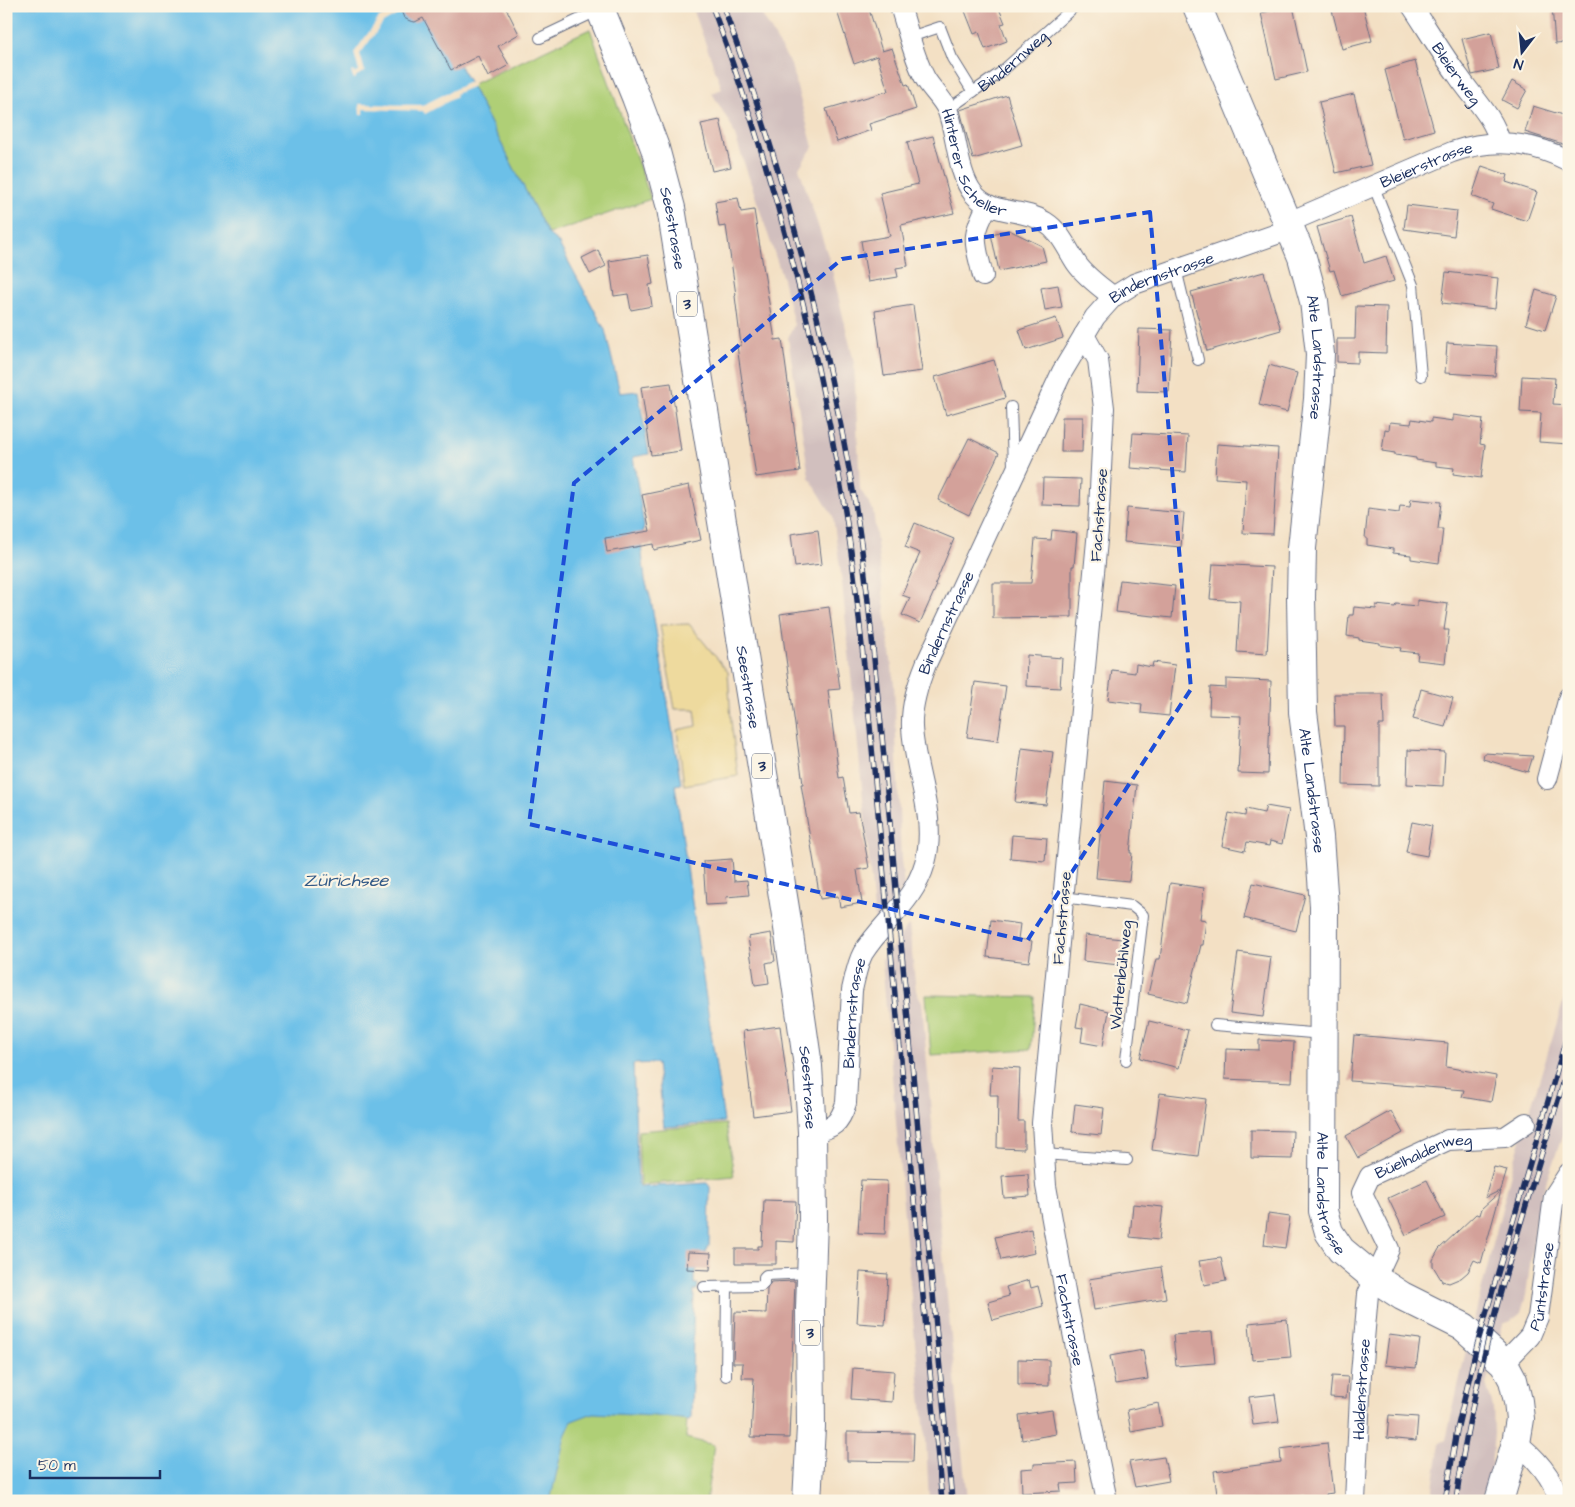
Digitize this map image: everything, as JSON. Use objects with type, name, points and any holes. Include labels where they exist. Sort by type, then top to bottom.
[{"type":"main road","name":"Alte Landstrasse","points":[[1197,6],[1302,257],[1314,301],[1320,354],[1318,399],[1302,548],[1301,597],[1303,712],[1319,837],[1324,906],[1322,1211],[1329,1232],[1341,1250],[1376,1279],[1402,1296],[1464,1327],[1504,1363],[1513,1380],[1520,1419],[1516,1443],[1499,1501]]},
{"type":"main road","name":"Seestrasse","points":[[600,8],[655,148],[671,208],[787,921],[808,1066],[812,1132],[813,1220],[811,1427],[807,1501]]},
{"type":"street","name":"Hinterer Scheller","points":[[900,6],[920,68],[947,110],[966,180],[974,195],[988,205],[1002,210],[1025,213],[1046,222],[1060,236],[1084,271],[1113,297]]},
{"type":"street","name":"Bleierweg","points":[[1412,6],[1459,77],[1486,112],[1496,128],[1500,142]]},
{"type":"street","name":"Bleierstrasse","points":[[1290,226],[1452,152],[1470,146],[1500,142],[1532,147],[1569,161]]},
{"type":"street","points":[[983,276],[975,240],[979,221],[988,205]]},
{"type":"street","name":"Bindernstrasse","points":[[812,1132],[831,1127],[842,1116],[846,1103],[852,990],[855,974],[863,954],[905,903],[918,882],[926,862],[929,824],[913,745],[912,725],[917,687],[1062,372],[1095,317],[1113,297],[1134,284],[1290,226]]},
{"type":"street","name":"Fachstrasse","points":[[1084,335],[1098,360],[1104,408],[1098,530],[1042,1123],[1046,1186],[1067,1304],[1107,1501]]},
{"type":"street","points":[[1547,779],[1569,697]]},
{"type":"street","name":"Büelhaldenweg","points":[[1376,1279],[1389,1249],[1362,1193],[1370,1176],[1448,1140],[1506,1137],[1526,1123]]},
{"type":"street","name":"Püntstrasse","points":[[1504,1363],[1530,1336],[1538,1317],[1554,1196],[1569,1172]]},
{"type":"street","name":"Haldenstrasse","points":[[1355,1501],[1361,1374],[1368,1294],[1376,1279]]},
{"type":"street","points":[[1516,1443],[1525,1449],[1542,1468],[1557,1491],[1560,1501]]},
{"type":"lane","name":"Bindernweg","points":[[947,110],[1000,73],[1075,6]]},
{"type":"lane","points":[[540,38],[600,8]]},
{"type":"lane","points":[[910,37],[940,27],[952,58],[973,92]]},
{"type":"lane","points":[[1374,187],[1413,285],[1421,376]]},
{"type":"lane","points":[[1176,269],[1198,360]]},
{"type":"lane","points":[[1011,407],[1014,474]]},
{"type":"lane","name":"Wattenbühlweg","points":[[1063,896],[1132,906],[1143,915],[1126,1060]]},
{"type":"lane","points":[[1215,1025],[1324,1034]]},
{"type":"lane","points":[[1043,1154],[1127,1160]]},
{"type":"lane","points":[[704,1287],[760,1286],[764,1284],[764,1277],[766,1275],[811,1273]]},
{"type":"lane","points":[[726,1376],[727,1287]]},
{"type":"highlighted area","points":[[1150,212],[1191,689],[1027,941],[529,824],[574,483],[842,259]]},
{"type":"shaded area","points":[[692,6],[757,6],[791,65],[813,147],[799,168],[830,262],[854,362],[860,489],[873,510],[894,684],[901,860],[904,887],[875,921],[842,582],[833,516],[809,477],[788,338],[794,325],[783,279],[732,127],[712,93],[722,89]]},
{"type":"shaded area","points":[[909,925],[916,991],[922,1002],[940,1224],[967,1501],[929,1501],[926,1441],[915,1342],[882,960]]},
{"type":"shaded area","points":[[1569,983],[1569,1117],[1538,1205],[1526,1295],[1521,1313],[1511,1321],[1503,1324],[1486,1384],[1493,1407],[1494,1433],[1491,1467],[1482,1501],[1431,1501],[1440,1443],[1446,1440],[1465,1355],[1512,1169]]},
{"type":"green space","points":[[590,29],[651,199],[548,234],[471,85]]},
{"type":"green space","points":[[926,995],[1035,997],[1031,1049],[931,1055]]},
{"type":"green space","points":[[726,1124],[734,1176],[640,1185],[638,1131]]},
{"type":"green space","points":[[567,1411],[687,1415],[686,1438],[714,1445],[706,1501],[548,1501]]},
{"type":"green space","points":[[968,1497],[1088,1499],[1089,1501],[969,1501]]},
{"type":"sand","points":[[689,624],[728,672],[731,721],[738,776],[684,785],[677,730],[697,726],[695,709],[675,709],[660,625]]},
{"type":"water","name":"Zürichsee","points":[[6,6],[425,6],[472,87],[548,234],[558,242],[605,330],[620,393],[638,391],[649,454],[633,457],[644,526],[641,545],[645,580],[651,600],[681,784],[675,785],[724,1122],[664,1127],[657,1063],[633,1064],[638,1184],[641,1187],[707,1183],[710,1187],[709,1246],[694,1275],[694,1284],[698,1284],[697,1290],[694,1290],[691,1417],[689,1420],[655,1416],[593,1413],[572,1421],[565,1436],[551,1497],[552,1501],[6,1501]]},
{"type":"pier","points":[[400,6],[402,12],[383,23],[360,54],[365,72],[354,79],[351,72],[359,71],[354,53],[379,18]]},
{"type":"pier","points":[[471,81],[474,86],[455,94],[456,97],[425,114],[423,111],[363,109],[363,114],[360,114],[359,104],[423,105]]},
{"type":"building","points":[[399,6],[505,6],[519,34],[498,46],[509,65],[488,77],[478,56],[451,70],[423,18],[415,22],[404,18]]},
{"type":"building","points":[[852,6],[868,6],[882,51],[892,48],[905,85],[908,84],[916,109],[869,124],[871,130],[837,142],[826,109],[888,91],[877,56],[854,64],[837,11]]},
{"type":"building","points":[[963,6],[998,6],[1005,23],[1001,24],[1007,41],[985,49],[979,32],[974,34]]},
{"type":"building","points":[[1293,6],[1307,72],[1276,79],[1261,13]]},
{"type":"building","points":[[1331,6],[1363,6],[1372,41],[1342,49]]},
{"type":"building","points":[[1552,6],[1569,6],[1569,43],[1555,44]]},
{"type":"building","points":[[1491,32],[1499,69],[1472,75],[1462,39]]},
{"type":"building","points":[[1415,61],[1434,130],[1403,139],[1385,70]]},
{"type":"building","points":[[1512,81],[1527,90],[1517,108],[1502,100]]},
{"type":"building","points":[[1354,94],[1371,165],[1336,173],[1319,102]]},
{"type":"building","points":[[1007,95],[1022,145],[973,159],[960,110]]},
{"type":"building","points":[[1533,106],[1569,117],[1569,146],[1525,132]]},
{"type":"building","points":[[720,120],[731,167],[712,171],[701,124]]},
{"type":"building","points":[[933,136],[954,213],[901,225],[908,266],[896,268],[898,277],[868,282],[861,241],[890,236],[880,193],[918,184],[907,142]]},
{"type":"building","points":[[1482,166],[1508,175],[1506,182],[1537,192],[1527,221],[1491,209],[1493,204],[1472,196]]},
{"type":"building","points":[[738,198],[741,212],[754,210],[775,340],[782,339],[800,471],[756,477],[737,346],[741,345],[726,226],[719,227],[715,202]]},
{"type":"building","points":[[1407,205],[1457,211],[1454,236],[1404,229]]},
{"type":"building","points":[[1351,217],[1364,263],[1386,256],[1394,281],[1342,296],[1334,270],[1330,271],[1317,227]]},
{"type":"building","points":[[1009,230],[1042,246],[1046,261],[999,271],[991,234]]},
{"type":"building","points":[[598,250],[606,266],[590,274],[582,258]]},
{"type":"building","points":[[648,255],[653,284],[649,285],[652,306],[631,310],[628,294],[614,296],[609,261]]},
{"type":"building","points":[[1264,272],[1281,330],[1207,351],[1191,292]]},
{"type":"building","points":[[1446,272],[1498,278],[1495,309],[1442,303]]},
{"type":"building","points":[[1058,285],[1062,307],[1045,310],[1041,288]]},
{"type":"building","points":[[1536,290],[1556,296],[1545,330],[1526,324]]},
{"type":"building","points":[[913,305],[922,371],[884,376],[875,311]]},
{"type":"building","points":[[1356,306],[1387,307],[1386,353],[1358,352],[1358,363],[1337,362],[1337,339],[1355,339]]},
{"type":"building","points":[[1056,318],[1063,338],[1026,350],[1019,330]]},
{"type":"building","points":[[1139,329],[1172,330],[1169,392],[1137,391]]},
{"type":"building","points":[[1447,343],[1497,346],[1495,376],[1445,373]]},
{"type":"building","points":[[994,360],[1005,398],[946,415],[935,377]]},
{"type":"building","points":[[1269,365],[1297,373],[1287,412],[1259,405]]},
{"type":"building","points":[[1522,376],[1555,378],[1553,404],[1569,405],[1569,444],[1539,442],[1541,413],[1520,412]]},
{"type":"building","points":[[671,383],[681,451],[651,455],[641,387]]},
{"type":"building","points":[[1453,415],[1483,419],[1480,444],[1485,445],[1481,478],[1453,474],[1454,468],[1436,466],[1436,463],[1382,451],[1385,429],[1389,430],[1390,422],[1411,424],[1412,419],[1431,422],[1431,418],[1453,421]]},
{"type":"building","points":[[1062,417],[1083,417],[1082,452],[1061,452]]},
{"type":"building","points":[[1133,433],[1188,436],[1186,472],[1130,468]]},
{"type":"building","points":[[969,438],[999,453],[969,515],[938,500]]},
{"type":"building","points":[[1217,444],[1278,448],[1273,534],[1243,533],[1246,480],[1215,478]]},
{"type":"building","points":[[1043,478],[1081,479],[1080,506],[1042,505]]},
{"type":"building","points":[[689,485],[701,540],[654,550],[653,544],[607,552],[605,538],[650,531],[642,495]]},
{"type":"building","points":[[1411,499],[1441,502],[1438,529],[1443,529],[1439,563],[1411,559],[1411,555],[1393,553],[1393,549],[1367,545],[1367,538],[1365,538],[1368,509],[1399,513],[1400,506],[1410,507]]},
{"type":"building","points":[[1127,508],[1184,513],[1181,547],[1124,542]]},
{"type":"building","points":[[915,523],[954,539],[935,584],[937,585],[920,623],[902,615],[910,598],[902,595],[920,553],[905,547]]},
{"type":"building","points":[[818,530],[822,564],[795,567],[791,534]]},
{"type":"building","points":[[1052,530],[1077,533],[1074,566],[1072,566],[1072,617],[993,618],[993,583],[1031,583],[1035,539],[1051,540]]},
{"type":"building","points":[[1213,564],[1272,567],[1267,654],[1237,652],[1240,601],[1210,599]]},
{"type":"building","points":[[1120,580],[1175,586],[1172,618],[1116,612]]},
{"type":"building","points":[[1417,600],[1448,604],[1444,630],[1449,630],[1445,663],[1417,660],[1418,653],[1400,651],[1401,648],[1380,645],[1380,643],[1347,636],[1349,615],[1353,615],[1354,607],[1376,609],[1376,605],[1395,607],[1396,604],[1417,606]]},
{"type":"building","points":[[829,607],[840,689],[828,690],[839,778],[843,777],[849,813],[859,812],[869,868],[857,870],[862,903],[840,907],[838,896],[820,899],[801,784],[803,784],[780,614]]},
{"type":"building","points":[[1027,655],[1062,658],[1060,688],[1026,686]]},
{"type":"building","points":[[1153,662],[1175,665],[1169,716],[1141,713],[1142,704],[1108,700],[1112,670],[1135,673],[1136,664],[1152,667]]},
{"type":"building","points":[[1226,679],[1271,681],[1268,774],[1238,773],[1241,716],[1209,715],[1210,687],[1226,688]]},
{"type":"building","points":[[975,682],[1006,686],[998,741],[967,737]]},
{"type":"building","points":[[1421,689],[1453,698],[1445,727],[1413,719]]},
{"type":"building","points":[[1334,694],[1383,694],[1384,725],[1379,725],[1379,786],[1343,785],[1344,726],[1335,726]]},
{"type":"building","points":[[1022,748],[1053,752],[1046,805],[1015,802]]},
{"type":"building","points":[[1408,750],[1445,752],[1443,786],[1407,784]]},
{"type":"building","points":[[1484,753],[1533,756],[1528,772],[1483,759]]},
{"type":"building","points":[[1105,781],[1137,785],[1129,881],[1096,878]]},
{"type":"building","points":[[1266,806],[1289,810],[1282,844],[1270,841],[1269,846],[1247,842],[1245,851],[1222,846],[1229,813],[1245,816],[1246,809],[1264,813]]},
{"type":"building","points":[[1412,822],[1432,826],[1427,856],[1406,852]]},
{"type":"building","points":[[1012,835],[1047,838],[1045,861],[1010,858]]},
{"type":"building","points":[[732,859],[734,881],[747,880],[749,895],[726,897],[727,904],[706,905],[703,861]]},
{"type":"building","points":[[1170,883],[1204,888],[1200,919],[1206,920],[1203,945],[1201,945],[1187,1003],[1148,994],[1156,959],[1160,959]]},
{"type":"building","points":[[1253,883],[1305,895],[1296,931],[1244,918]]},
{"type":"building","points":[[991,920],[1020,924],[1018,939],[1032,941],[1029,962],[987,957]]},
{"type":"building","points":[[771,933],[775,961],[766,963],[769,983],[755,985],[748,937]]},
{"type":"building","points":[[1085,935],[1122,939],[1119,965],[1083,961]]},
{"type":"building","points":[[1238,952],[1271,957],[1263,1017],[1230,1013]]},
{"type":"building","points":[[1080,1004],[1109,1011],[1103,1046],[1081,1042],[1083,1028],[1076,1027]]},
{"type":"building","points":[[1149,1021],[1188,1030],[1179,1068],[1140,1058]]},
{"type":"building","points":[[780,1026],[791,1111],[753,1116],[743,1031]]},
{"type":"building","points":[[1354,1035],[1448,1043],[1446,1067],[1496,1076],[1491,1102],[1462,1097],[1464,1090],[1350,1081]]},
{"type":"building","points":[[1259,1040],[1294,1042],[1292,1082],[1225,1079],[1226,1049],[1259,1050]]},
{"type":"building","points":[[992,1066],[1020,1068],[1018,1121],[1024,1121],[1024,1149],[997,1148],[998,1095],[990,1095]]},
{"type":"building","points":[[1160,1093],[1206,1099],[1198,1156],[1152,1150]]},
{"type":"building","points":[[1075,1104],[1104,1108],[1101,1135],[1072,1132]]},
{"type":"building","points":[[1391,1111],[1403,1133],[1358,1158],[1346,1136]]},
{"type":"building","points":[[1251,1130],[1293,1131],[1292,1159],[1251,1158]]},
{"type":"building","points":[[1494,1167],[1507,1170],[1501,1190],[1485,1198]]},
{"type":"building","points":[[1028,1174],[1030,1196],[1004,1198],[1002,1176]]},
{"type":"building","points":[[861,1180],[887,1181],[885,1234],[858,1233]]},
{"type":"building","points":[[1427,1180],[1445,1217],[1406,1235],[1388,1198]]},
{"type":"building","points":[[1501,1191],[1481,1263],[1474,1260],[1468,1272],[1461,1278],[1449,1283],[1442,1281],[1433,1266],[1433,1260],[1439,1249],[1476,1214],[1480,1215],[1482,1208]]},
{"type":"building","points":[[764,1200],[796,1201],[794,1242],[776,1241],[776,1264],[735,1264],[735,1249],[758,1249],[758,1246],[762,1246]]},
{"type":"building","points":[[1133,1204],[1163,1207],[1159,1240],[1130,1237]]},
{"type":"building","points":[[1268,1214],[1290,1217],[1285,1248],[1264,1245]]},
{"type":"building","points":[[1031,1229],[1035,1253],[1001,1260],[995,1237]]},
{"type":"building","points":[[688,1252],[711,1253],[710,1270],[687,1269]]},
{"type":"building","points":[[1221,1258],[1226,1281],[1204,1285],[1199,1261]]},
{"type":"building","points":[[1161,1267],[1166,1298],[1094,1310],[1089,1279]]},
{"type":"building","points":[[860,1272],[888,1274],[885,1325],[857,1323]]},
{"type":"building","points":[[1029,1280],[1031,1288],[1038,1286],[1043,1306],[993,1320],[988,1302],[1009,1296],[1006,1287]]},
{"type":"building","points":[[795,1281],[789,1438],[751,1437],[754,1378],[742,1378],[743,1363],[733,1363],[735,1312],[766,1313],[767,1289],[771,1282]]},
{"type":"building","points":[[1287,1319],[1291,1357],[1252,1360],[1249,1323]]},
{"type":"building","points":[[1212,1332],[1215,1363],[1176,1366],[1173,1335]]},
{"type":"building","points":[[1389,1335],[1420,1339],[1416,1368],[1385,1365]]},
{"type":"building","points":[[1143,1350],[1148,1379],[1115,1384],[1110,1356]]},
{"type":"building","points":[[1018,1359],[1049,1360],[1049,1386],[1018,1385]]},
{"type":"building","points":[[853,1368],[894,1371],[892,1402],[851,1399]]},
{"type":"building","points":[[1332,1376],[1348,1377],[1346,1398],[1330,1397]]},
{"type":"building","points":[[1275,1394],[1279,1422],[1253,1425],[1249,1397]]},
{"type":"building","points":[[1158,1403],[1162,1426],[1131,1432],[1127,1410]]},
{"type":"building","points":[[1052,1410],[1056,1434],[1022,1440],[1019,1415]]},
{"type":"building","points":[[1389,1415],[1418,1417],[1416,1441],[1387,1438]]},
{"type":"building","points":[[847,1432],[914,1433],[913,1462],[847,1461]]},
{"type":"building","points":[[1327,1443],[1333,1493],[1326,1494],[1327,1501],[1218,1501],[1214,1471],[1281,1462],[1280,1449]]},
{"type":"building","points":[[1164,1457],[1169,1481],[1135,1487],[1129,1462]]},
{"type":"building","points":[[1076,1462],[1077,1483],[1060,1484],[1061,1491],[1022,1493],[1021,1469],[1034,1468],[1034,1464]]},
{"type":"railway","points":[[712,6],[753,124],[788,244],[830,426],[846,517],[858,606],[870,726],[942,1501]]},
{"type":"railway","points":[[723,6],[764,123],[814,303],[841,424],[857,515],[881,725],[952,1501]]},
{"type":"railway","points":[[1445,1501],[1457,1430],[1477,1345],[1569,1029]]},
{"type":"railway","points":[[1456,1501],[1465,1445],[1489,1335],[1569,1064]]}]
